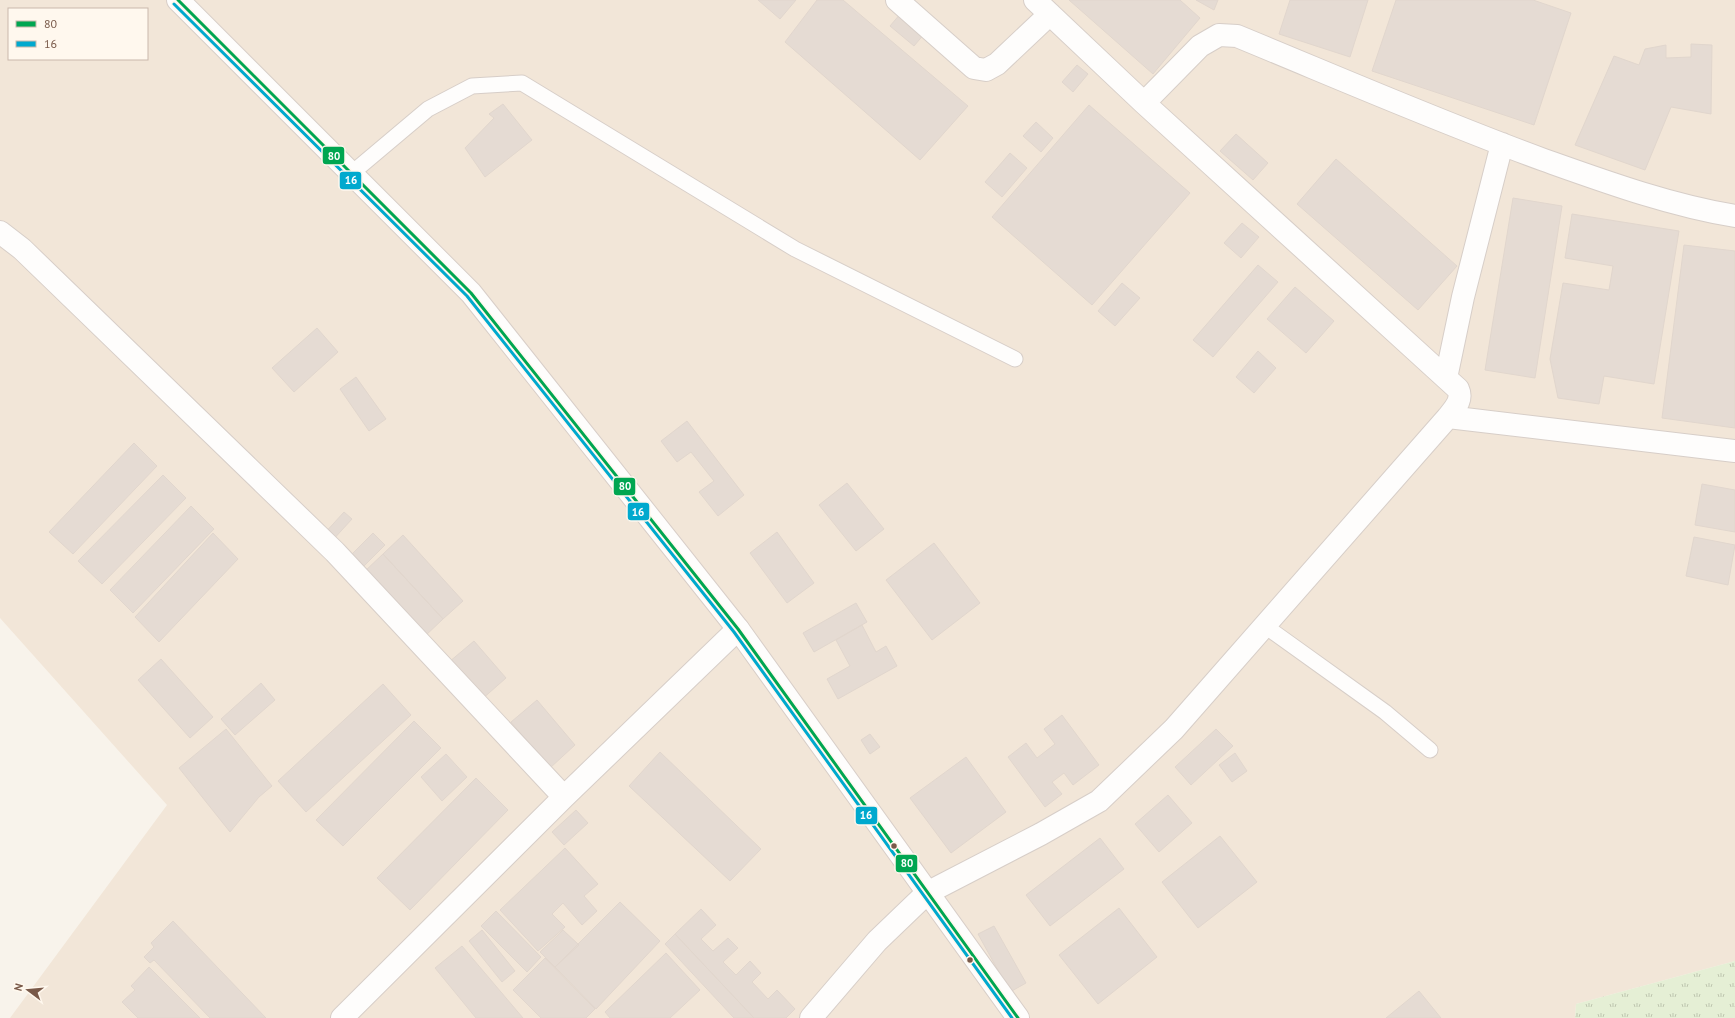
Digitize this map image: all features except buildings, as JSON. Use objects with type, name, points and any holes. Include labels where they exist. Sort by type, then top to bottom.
[{"type":"street","points":[[178,0],[471,293],[738,629],[926,893],[1018,1018]]},
{"type":"street","points":[[810,1018],[877,942],[926,893],[1047,831],[1099,801],[1174,729],[1448,416],[1459,402],[1460,395],[1458,389],[1144,103],[1043,7],[997,64],[986,70],[974,68],[897,0]]},
{"type":"street","points":[[1144,103],[1200,46],[1219,35],[1238,36],[1502,144],[1610,184],[1696,210],[1735,216]]},
{"type":"street","points":[[1446,378],[1463,297],[1502,144]]},
{"type":"street","points":[[0,232],[22,249],[336,552],[564,797]]},
{"type":"street","points":[[1448,416],[1735,451]]},
{"type":"street","points":[[342,1018],[564,797],[738,629]]},
{"type":"lane","points":[[352,173],[435,106],[472,86],[522,83],[795,249],[1016,359]]},
{"type":"lane","points":[[1265,626],[1385,712],[1430,750]]},
{"type":"shaded area","points":[[0,0],[1735,0],[1735,961],[1576,1004],[1575,1018],[10,1018],[167,805],[0,618]]},
{"type":"green space","points":[[1735,961],[1735,1018],[1575,1018],[1576,1004]]},
{"type":"transit line","name":"80","points":[[178,0],[471,293],[738,629],[1018,1018]]},
{"type":"transit line","name":"16","points":[[174,4],[467,296],[734,632],[1012,1018]]}]
